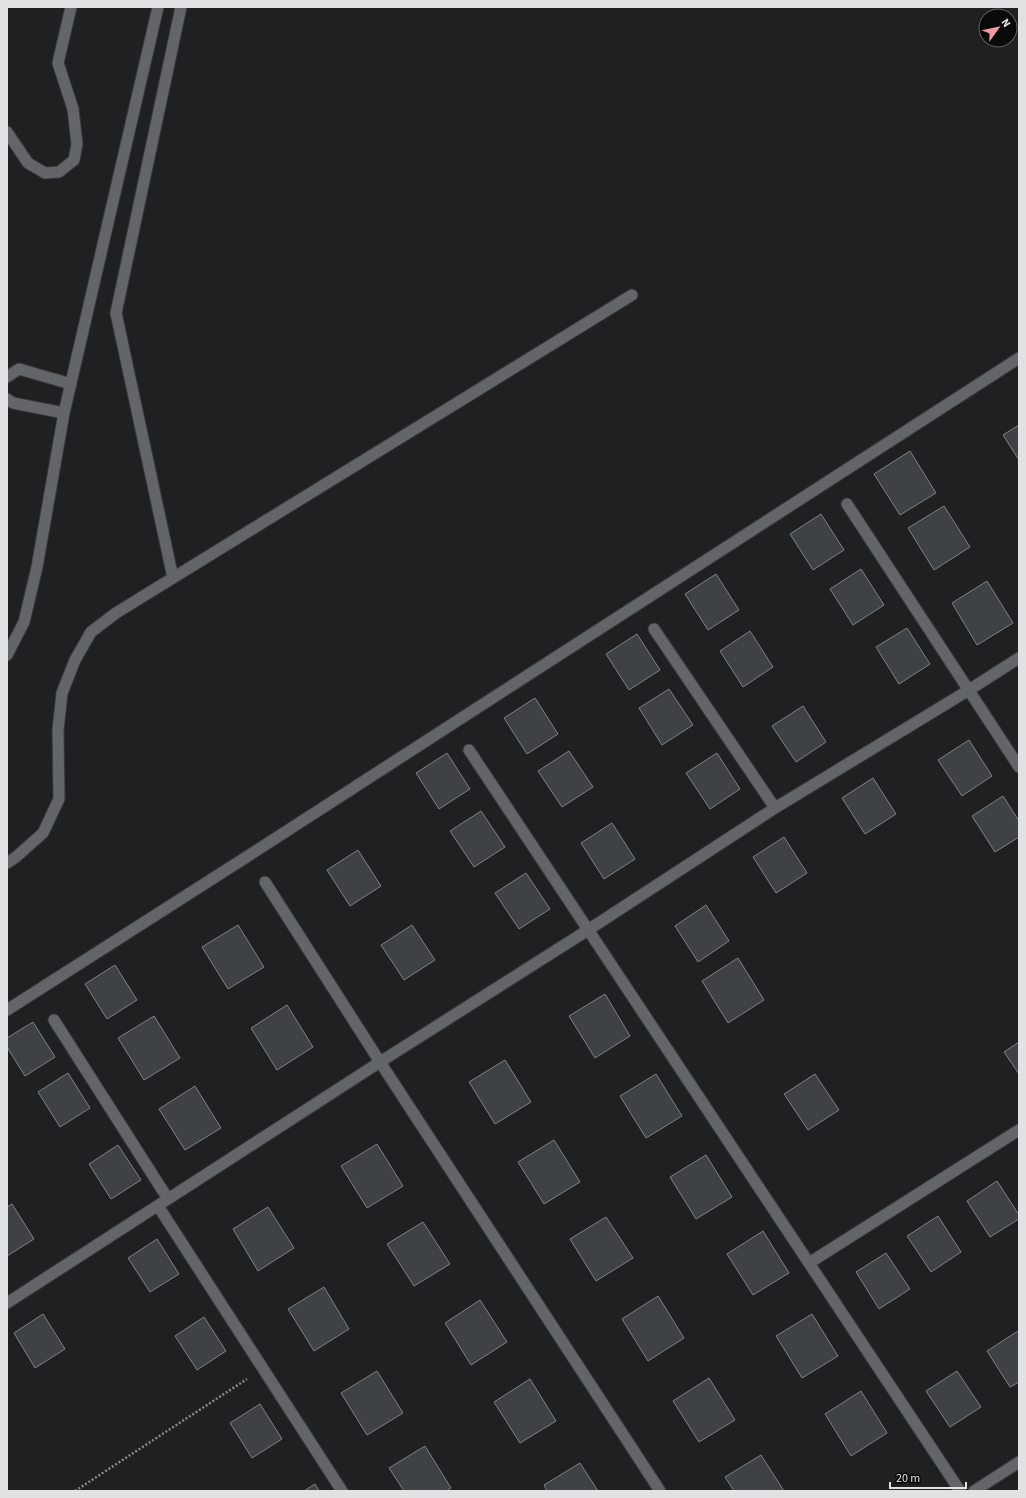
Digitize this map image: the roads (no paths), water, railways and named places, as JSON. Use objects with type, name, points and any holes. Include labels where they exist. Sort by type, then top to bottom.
[{"type":"street","points":[[7,132],[28,163],[45,173],[59,172],[74,160],[77,144],[73,109],[58,63],[71,7]]},
{"type":"street","points":[[7,655],[24,622],[37,567],[64,413],[158,7]]},
{"type":"street","points":[[173,578],[116,313],[181,7]]},
{"type":"street","points":[[7,863],[43,833],[59,799],[58,730],[62,693],[75,660],[91,632],[116,613],[632,295]]},
{"type":"street","points":[[7,1010],[255,852],[1019,358]]},
{"type":"street","points":[[7,377],[19,369],[71,384]]},
{"type":"street","points":[[7,399],[13,403],[64,413]]},
{"type":"street","points":[[847,504],[1019,766]]},
{"type":"street","points":[[654,629],[775,808]]},
{"type":"street","points":[[7,1303],[380,1062],[588,930],[775,808],[1019,658]]},
{"type":"street","points":[[469,750],[960,1491]]},
{"type":"street","points":[[265,882],[380,1062],[660,1491]]},
{"type":"street","points":[[54,1020],[168,1199]]},
{"type":"street","points":[[809,1263],[1019,1130]]},
{"type":"street","points":[[158,1206],[342,1491]]},
{"type":"street","points":[[974,1491],[1019,1462]]}]
